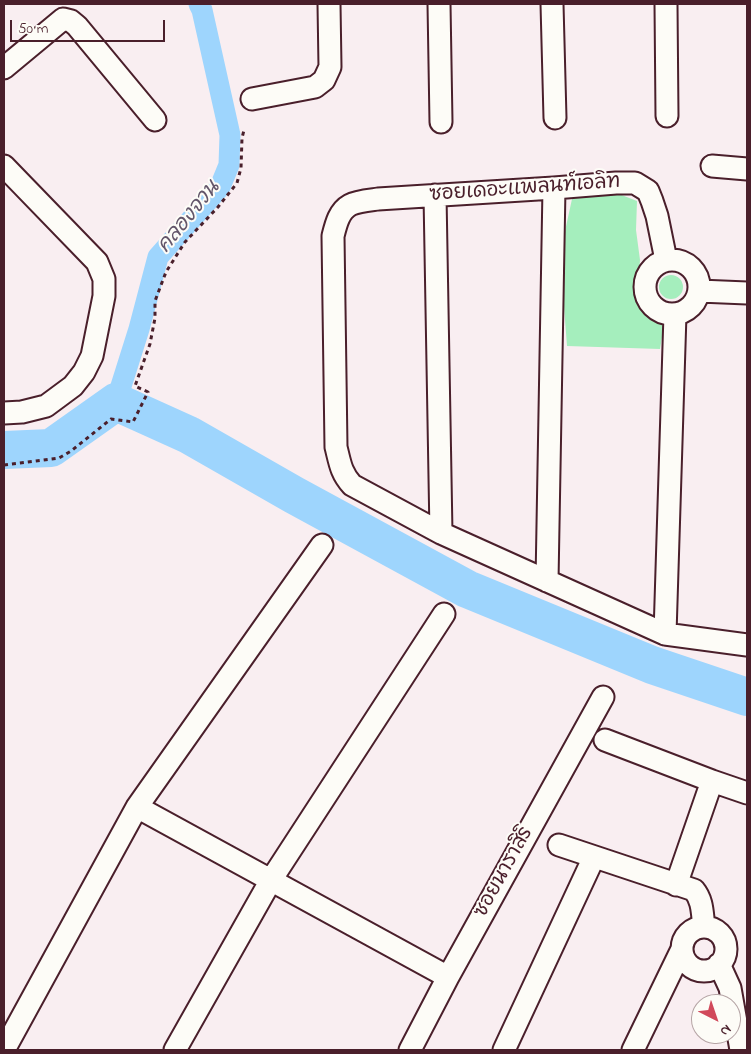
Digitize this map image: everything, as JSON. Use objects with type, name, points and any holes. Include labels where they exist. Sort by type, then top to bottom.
[{"type":"street","points":[[252,99],[315,87],[324,80],[330,67],[329,4]]},
{"type":"street","points":[[439,4],[441,122]]},
{"type":"street","points":[[552,4],[555,118]]},
{"type":"street","points":[[666,4],[667,116]]},
{"type":"street","points":[[4,68],[63,19],[71,21],[155,120]]},
{"type":"street","points":[[4,166],[96,262],[104,280],[104,296],[92,356],[84,372],[72,386],[46,406],[22,412],[4,413]]},
{"type":"street","points":[[712,166],[747,169]]},
{"type":"street","name":"ซอยเดอะแพลนท์เอลิท","points":[[441,532],[352,485],[340,467],[336,447],[333,236],[337,221],[342,212],[351,204],[378,199],[635,183],[648,191],[657,216],[666,260]]},
{"type":"street","points":[[547,581],[554,188]]},
{"type":"street","points":[[435,196],[441,532],[665,634],[747,645]]},
{"type":"street","points":[[675,259],[692,267],[700,282],[696,300],[684,312],[666,314],[650,304],[646,296],[644,286],[646,277],[658,263],[666,260],[675,259]]},
{"type":"street","points":[[699,291],[747,293]]},
{"type":"street","points":[[665,634],[675,314]]},
{"type":"street","points":[[4,1050],[137,806],[322,545]]},
{"type":"street","points":[[176,1050],[271,880],[444,614]]},
{"type":"street","name":"ซอยนาราสิริ","points":[[410,1050],[448,977],[603,697]]},
{"type":"street","points":[[605,740],[747,793]]},
{"type":"street","points":[[676,885],[712,781]]},
{"type":"street","points":[[137,806],[448,977]]},
{"type":"street","points":[[559,845],[694,890],[702,903],[704,926]]},
{"type":"street","points":[[504,1050],[594,857]]},
{"type":"street","points":[[633,1050],[688,933],[695,928],[704,926],[712,928],[724,940],[726,949],[724,957],[719,964],[712,969],[703,970],[695,969],[688,964],[683,957],[682,948]]},
{"type":"street","points":[[719,964],[730,988],[741,1050]]},
{"type":"path","points":[[4,465],[59,458],[71,451],[111,419],[134,422],[148,392],[135,386],[150,344],[155,318],[155,301],[166,272],[186,242],[237,183],[241,168],[244,130]]},
{"type":"green space","points":[[606,189],[637,201],[636,230],[640,260],[638,288],[651,312],[665,320],[660,349],[567,346],[560,254],[572,199]]},
{"type":"green space","points":[[671,275],[680,278],[683,287],[680,296],[671,299],[662,296],[659,287],[662,278]]},
{"type":"waterway","name":"คลองจวน","points":[[116,402],[139,329],[158,257],[220,187],[229,165],[230,135],[202,10],[199,4]]},
{"type":"waterway","points":[[4,450],[51,448],[116,402],[189,435],[294,495],[467,589],[652,665],[747,697]]}]
